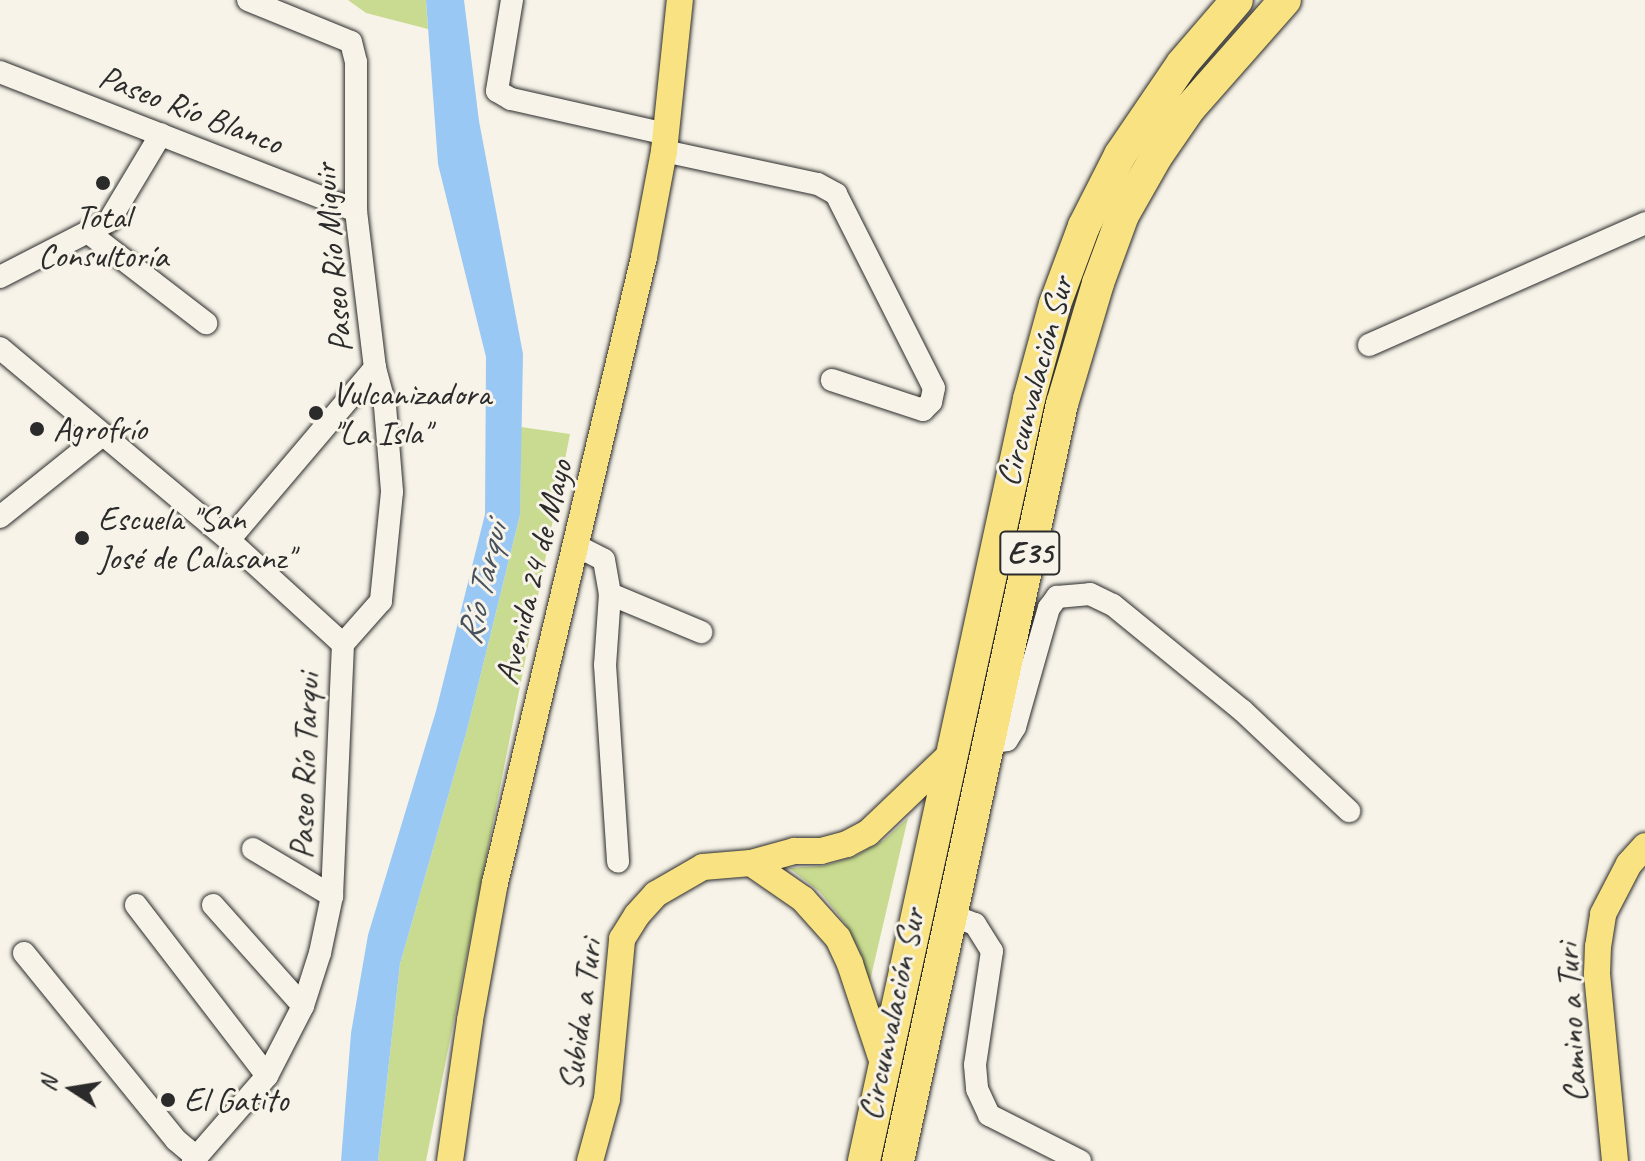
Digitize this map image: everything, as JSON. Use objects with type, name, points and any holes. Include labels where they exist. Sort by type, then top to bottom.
[{"type":"highway","name":"Circunvalación Sur","points":[[864,1161],[1029,399],[1068,267],[1084,226],[1134,132],[1182,64],[1237,0]]},
{"type":"highway","name":"Circunvalación Sur","points":[[898,1161],[1062,404],[1098,283],[1123,215],[1189,109],[1285,0]]},
{"type":"main road","name":"Avenida 24 de Mayo","points":[[450,1161],[470,1020],[495,883],[644,257],[665,143],[680,0]]},
{"type":"main road","name":"Subida a Turi","points":[[590,1161],[607,1099],[622,939],[647,904],[680,877],[703,867],[751,863],[794,851],[821,851],[847,844],[868,833],[951,754]]},
{"type":"main road","name":"Camino a Turi","points":[[1615,1161],[1597,974],[1598,947],[1603,914],[1629,864],[1645,846]]},
{"type":"main road","points":[[751,863],[803,899],[838,938],[850,964],[884,1066]]},
{"type":"street","name":"Paseo Río Miguir","points":[[248,0],[351,42],[356,62],[356,211],[375,368],[385,406],[392,492],[388,560],[381,601],[343,644]]},
{"type":"street","points":[[512,0],[497,91],[511,99],[818,184],[836,194],[934,388],[931,402],[923,410],[832,380]]},
{"type":"street","name":"Paseo Río Blanco","points":[[0,72],[356,211]]},
{"type":"street","points":[[0,277],[109,221],[161,134]]},
{"type":"street","points":[[1369,345],[1645,223]]},
{"type":"street","points":[[89,233],[206,323]]},
{"type":"street","name":"Paseo Río Tarqui","points":[[0,348],[101,436],[229,540],[343,644],[332,896],[320,953],[303,1006],[267,1076],[195,1159]]},
{"type":"street","points":[[229,540],[375,368]]},
{"type":"street","points":[[0,517],[101,436]]},
{"type":"street","points":[[577,546],[604,560],[610,594],[605,665],[618,862]]},
{"type":"street","points":[[610,594],[701,632]]},
{"type":"street","points":[[988,743],[1007,740],[1015,727],[1049,608],[1057,597],[1090,594],[1113,605],[1243,711],[1349,811]]},
{"type":"street","points":[[253,849],[332,896]]},
{"type":"street","points":[[136,905],[267,1076]]},
{"type":"street","points":[[213,905],[303,1006]]},
{"type":"street","points":[[951,915],[975,924],[992,951],[975,1065],[977,1089],[989,1115],[1080,1161]]},
{"type":"street","points":[[24,953],[176,1140],[195,1159]]},
{"type":"green space","points":[[348,0],[426,0],[428,29],[366,13]]},
{"type":"green space","points":[[521,427],[570,434],[426,1161],[378,1161],[400,964],[467,730],[520,515]]},
{"type":"green space","points":[[908,818],[869,985],[862,956],[845,923],[820,892],[789,868],[823,866],[856,856],[884,840]]},
{"type":"water","name":"Río Tarqui","points":[[426,0],[464,0],[479,121],[523,354],[520,515],[467,730],[400,964],[378,1161],[341,1161],[351,1033],[368,935],[436,711],[485,514],[486,357],[438,164]]},
{"type":"place","name":"Total Consultoría","points":[[103,183]]},
{"type":"place","name":"Vulcanizadora \"La Isla\"","points":[[316,413]]},
{"type":"place","name":"Agrofrío","points":[[37,429]]},
{"type":"place","name":"Escuela \"San José de Calasanz\"","points":[[82,538]]},
{"type":"place","name":"El Gatito","points":[[168,1100]]}]
